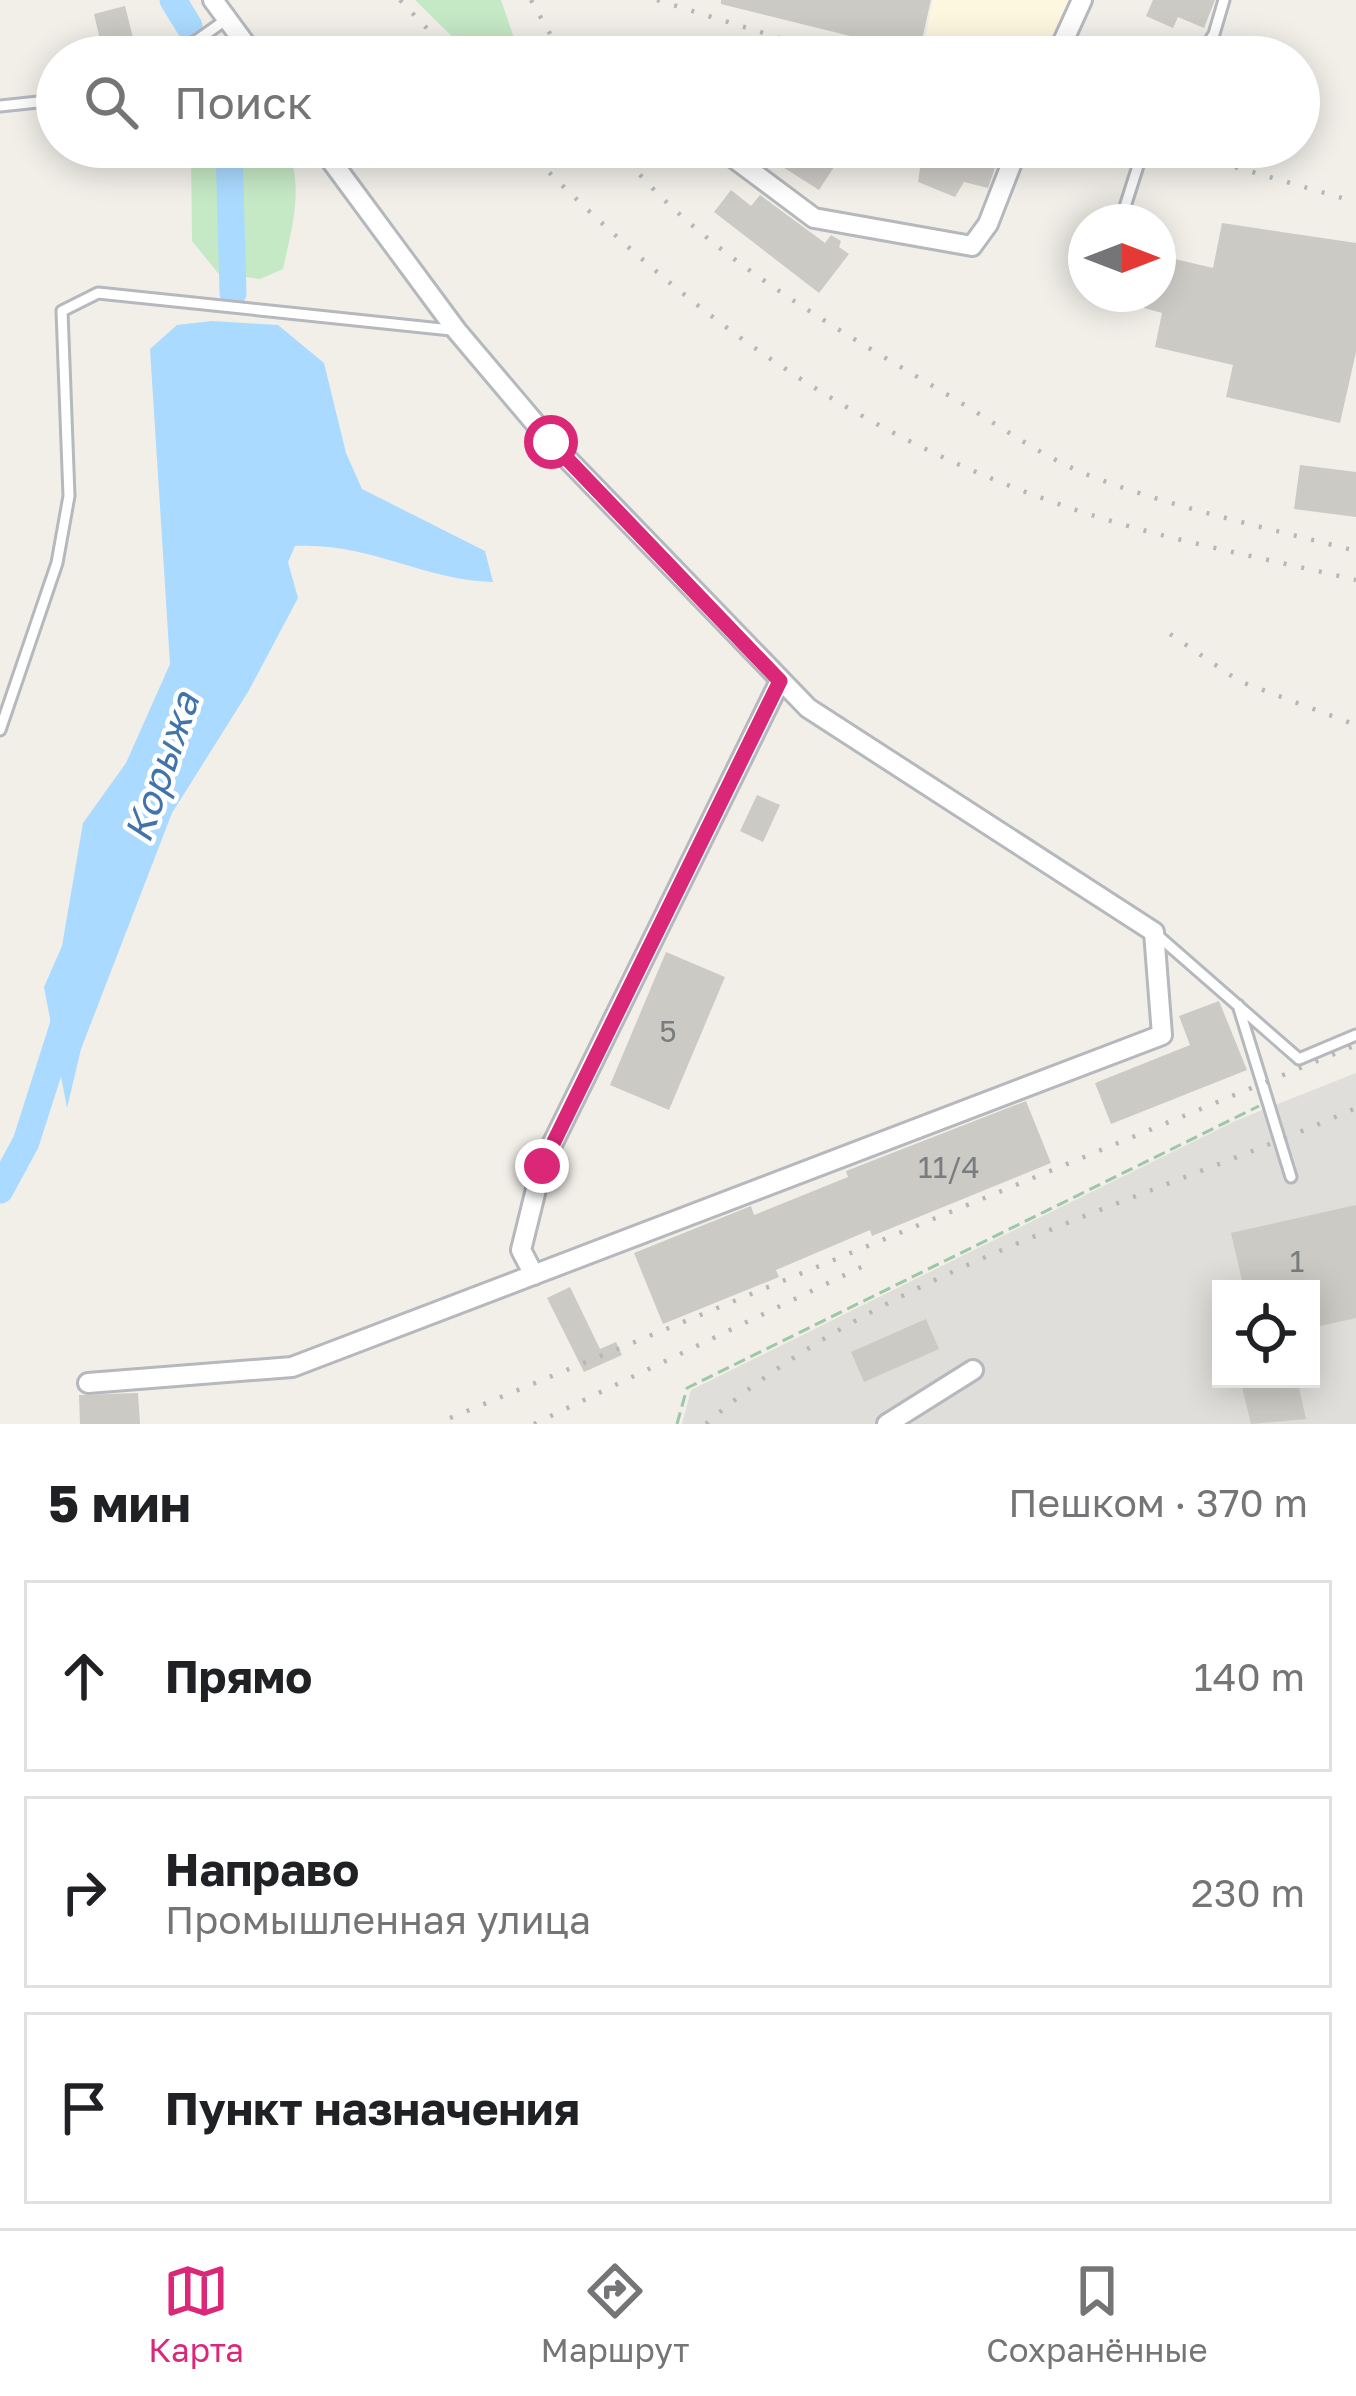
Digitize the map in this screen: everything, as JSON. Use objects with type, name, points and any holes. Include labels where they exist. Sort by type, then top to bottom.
[{"type":"street","points":[[213,0],[240,36]]},
{"type":"street","points":[[1066,36],[1082,0]]},
{"type":"street","points":[[88,1383],[292,1367],[1162,1035],[1154,932],[808,708],[551,442],[457,331],[337,168]]},
{"type":"street","points":[[747,168],[814,218],[972,246],[988,224],[1010,168]]},
{"type":"street","points":[[534,1275],[521,1250],[542,1166],[780,681]]},
{"type":"street","points":[[886,1424],[973,1370]]},
{"type":"lane","points":[[1213,36],[1223,0]]},
{"type":"lane","points":[[203,36],[227,19]]},
{"type":"lane","points":[[0,106],[36,102]]},
{"type":"lane","points":[[1126,204],[1137,168]]},
{"type":"lane","points":[[0,730],[57,563],[69,496],[62,311],[98,293],[457,331]]},
{"type":"lane","points":[[1154,932],[1299,1059],[1356,1035]]},
{"type":"lane","points":[[1238,1005],[1292,1178]]},
{"type":"path","points":[[677,1424],[687,1388],[1266,1102]]},
{"type":"shaded area","points":[[933,0],[1071,0],[1055,36],[925,36]]},
{"type":"shaded area","points":[[1356,1073],[1356,1424],[682,1424],[691,1390],[1235,1121]]},
{"type":"green space","points":[[415,0],[501,0],[514,36],[452,36]]},
{"type":"green space","points":[[191,168],[293,168],[293,223],[283,269],[260,279],[218,273],[192,241]]},
{"type":"water","points":[[212,321],[278,325],[324,363],[346,453],[362,489],[485,551],[493,582],[443,575],[348,550],[295,546],[288,562],[298,598],[248,692],[172,813],[81,1049],[67,1108],[44,987],[62,946],[83,823],[126,763],[170,664],[150,349],[177,325]]},
{"type":"building","points":[[721,0],[931,0],[923,36],[850,36],[721,4]]},
{"type":"building","points":[[1153,0],[1215,0],[1204,28],[1178,17],[1173,28],[1146,16]]},
{"type":"building","points":[[125,6],[133,36],[99,36],[94,14]]},
{"type":"building","points":[[784,168],[833,168],[819,190]]},
{"type":"building","points":[[920,168],[995,168],[988,188],[964,182],[955,197],[918,182]]},
{"type":"building","points":[[731,190],[751,206],[760,195],[825,243],[831,235],[841,241],[839,247],[849,254],[819,293],[714,212]]},
{"type":"building","points":[[1222,223],[1356,243],[1356,352],[1340,423],[1226,397],[1233,365],[1155,347],[1162,313],[1158,312],[1176,312],[1176,259],[1213,268]]},
{"type":"building","points":[[1300,465],[1356,472],[1356,517],[1294,509]]},
{"type":"building","points":[[757,795],[780,805],[763,842],[740,831]]},
{"type":"building","points":[[666,952],[725,977],[669,1110],[610,1085]]},
{"type":"building","points":[[1219,1001],[1247,1070],[1111,1124],[1095,1083],[1190,1045],[1179,1016]]},
{"type":"building","points":[[1026,1101],[1051,1163],[872,1236],[870,1230],[776,1270],[779,1277],[663,1324],[634,1253],[751,1206],[754,1215],[848,1177],[846,1171]]},
{"type":"building","points":[[1356,1205],[1356,1318],[1320,1326],[1320,1280],[1242,1280],[1231,1233]]},
{"type":"building","points":[[570,1287],[600,1349],[616,1342],[622,1355],[584,1372],[547,1298]]},
{"type":"building","points":[[926,1319],[939,1349],[864,1382],[851,1352]]},
{"type":"building","points":[[1242,1388],[1299,1388],[1306,1419],[1251,1424]]},
{"type":"building","points":[[138,1393],[140,1424],[80,1424],[79,1395]]},
{"type":"waterway","name":"Корыжа","points":[[173,0],[189,26]]},
{"type":"waterway","name":"Корыжа","points":[[230,168],[233,293]]},
{"type":"waterway","name":"Корыжа","points":[[0,1190],[26,1142],[65,1020]]},
{"type":"railway","points":[[400,0],[434,36]]},
{"type":"railway","points":[[531,0],[551,36]]},
{"type":"railway","points":[[657,0],[773,36]]},
{"type":"railway","points":[[545,168],[705,311],[769,358],[904,439],[978,473],[1093,515],[1356,580]]},
{"type":"railway","points":[[635,168],[688,222],[775,288],[1041,452],[1093,477],[1158,499],[1356,551]]},
{"type":"railway","points":[[1239,168],[1356,202]]},
{"type":"railway","points":[[1170,634],[1239,681],[1356,725]]},
{"type":"railway","points":[[450,1418],[1356,1045]]},
{"type":"railway","points":[[706,1424],[775,1370],[932,1281],[1356,1108]]},
{"type":"railway","points":[[534,1424],[874,1261]]},
{"type":"route","points":[[542,1166],[780,681],[551,442]]}]
